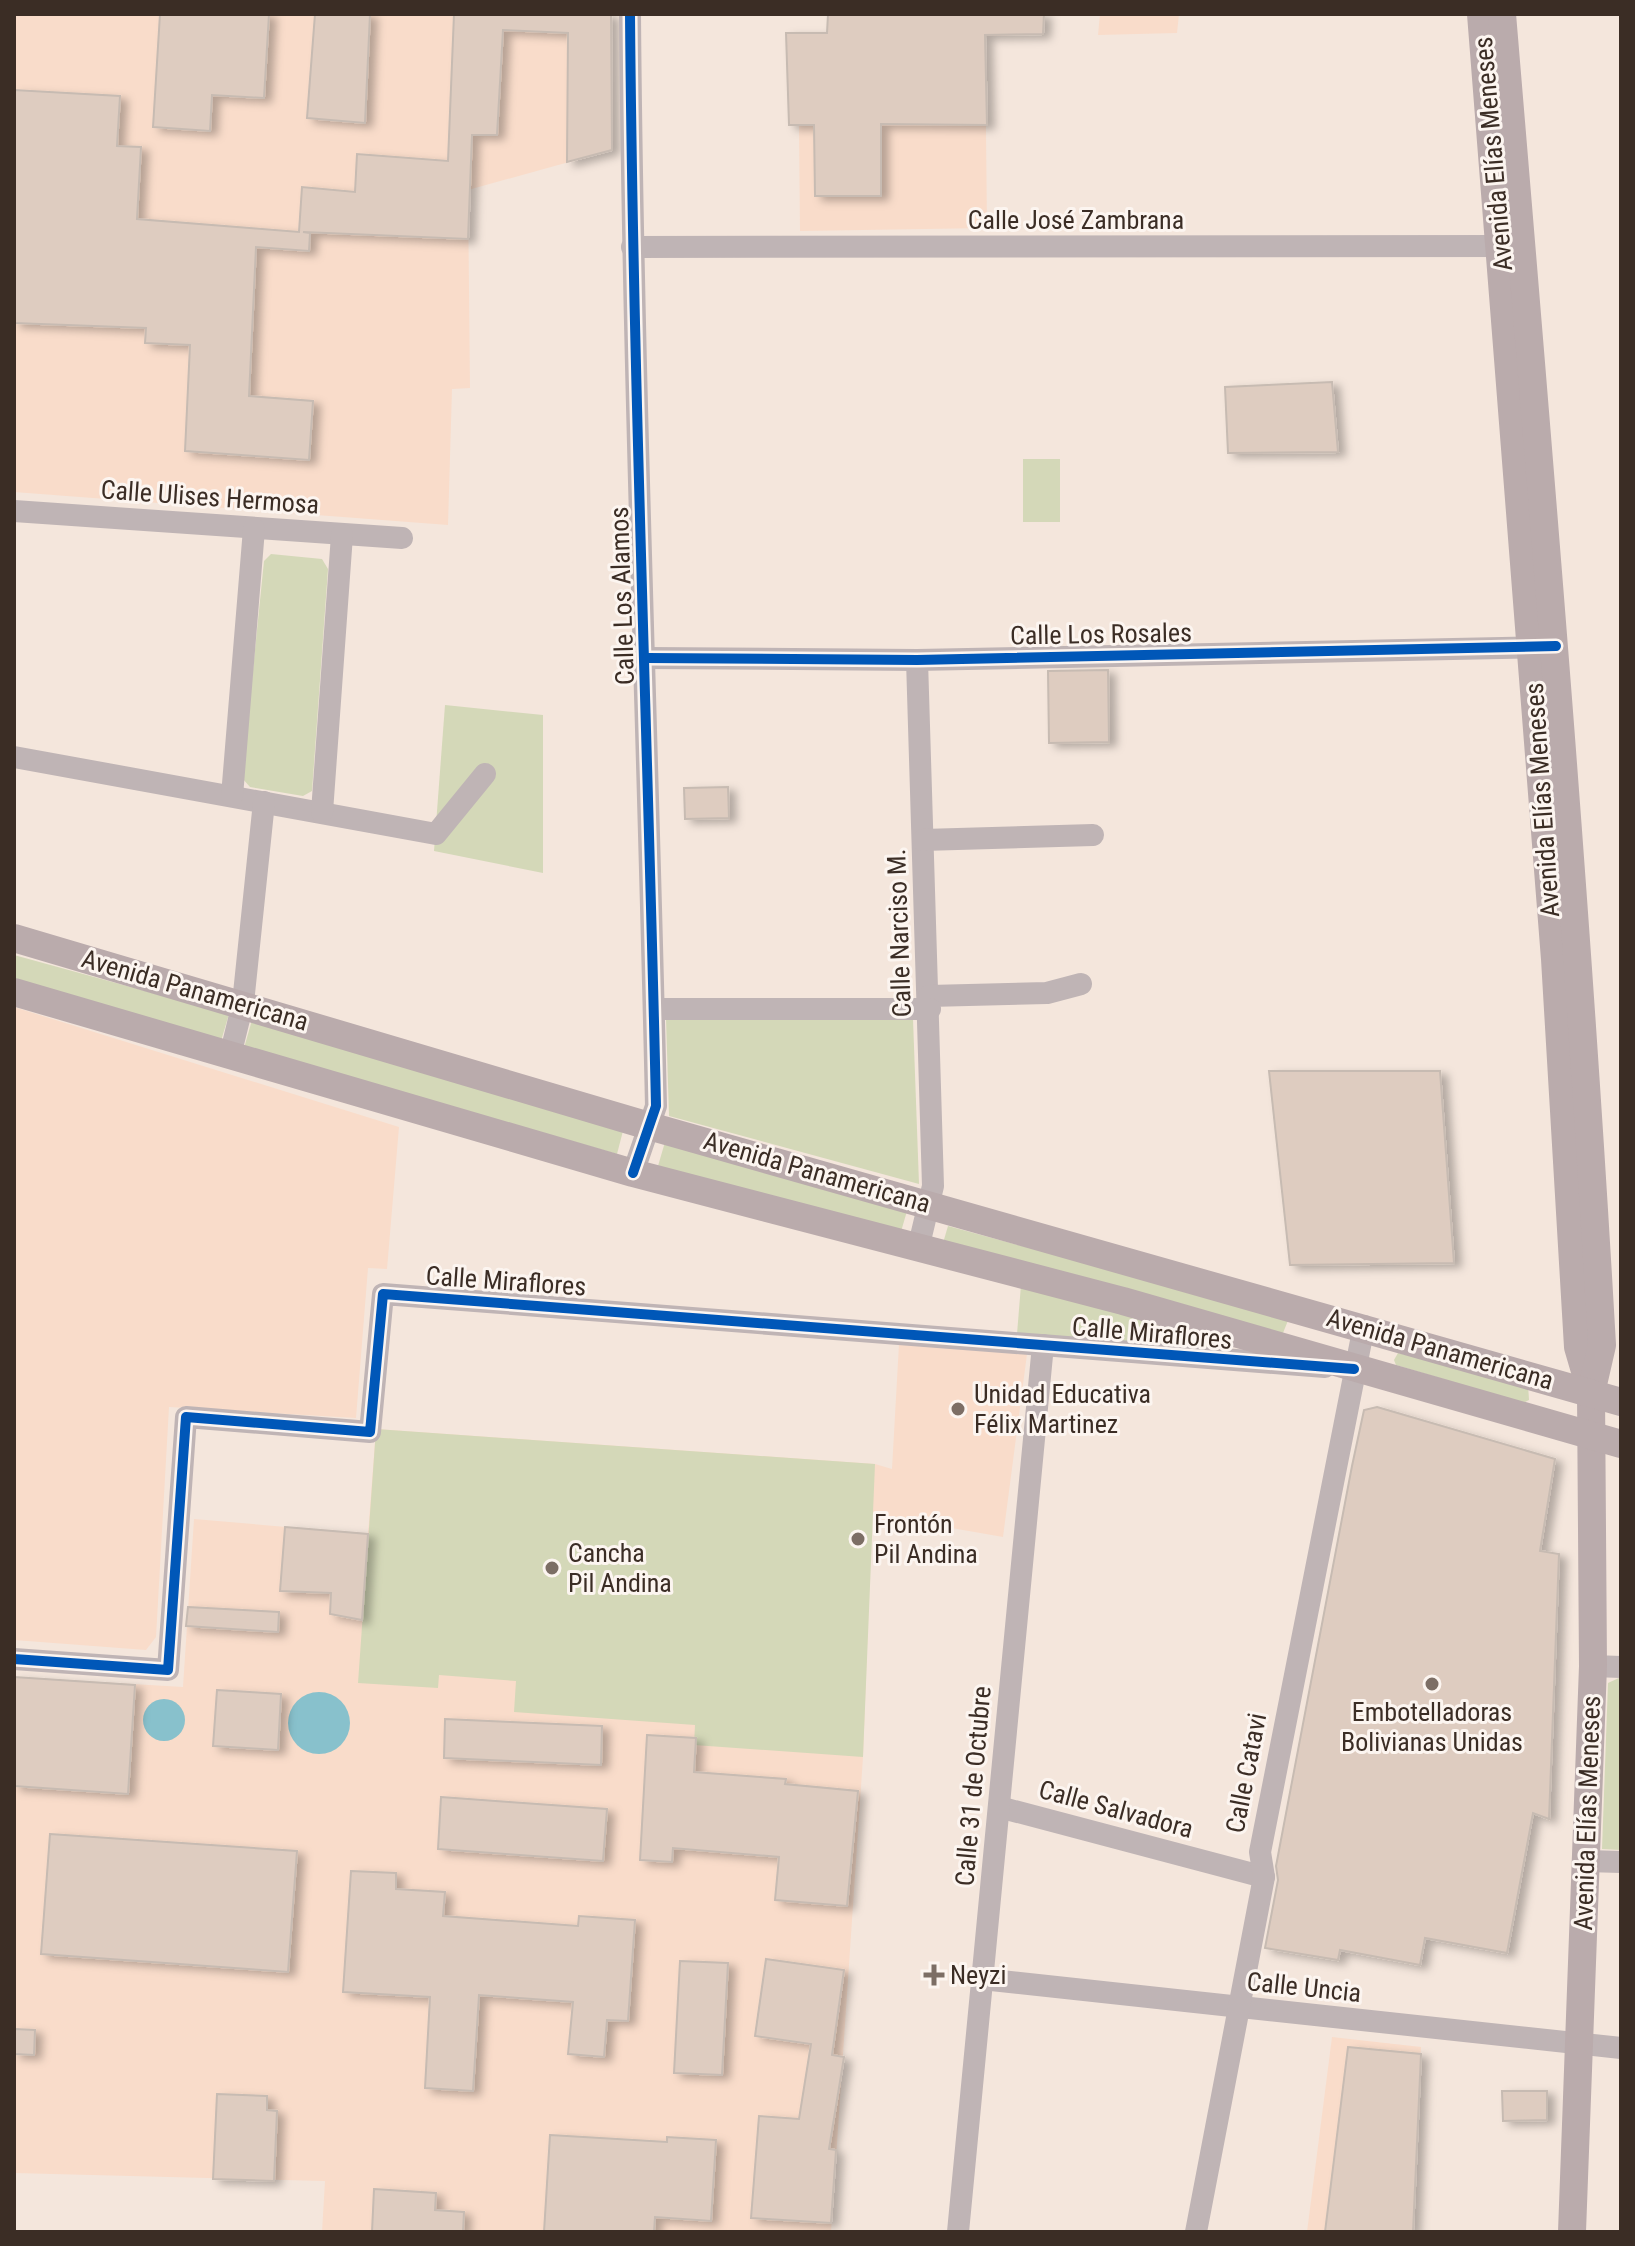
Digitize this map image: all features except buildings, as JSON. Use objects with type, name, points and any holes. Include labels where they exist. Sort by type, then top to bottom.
[{"type":"main road","name":"Avenida Elías Meneses","points":[[1481,14],[1511,246]]},
{"type":"main road","name":"Avenida Elías Meneses","points":[[1502,14],[1511,246],[1543,647],[1578,1347],[1591,1393],[1607,1667],[1586,1861],[1572,2232]]},
{"type":"main road","name":"Avenida Panamericana","points":[[14,938],[243,1003],[649,1126],[1364,1326],[1621,1402]]},
{"type":"main road","name":"Avenida Panamericana","points":[[14,992],[633,1173],[1123,1301],[1621,1444]]},
{"type":"street","name":"Calle Los Alamos","points":[[630,14],[632,247],[647,658],[656,1106],[633,1173]]},
{"type":"street","name":"Calle José Zambrana","points":[[632,247],[1511,246]]},
{"type":"street","name":"Calle Ulises Hermosa","points":[[14,511],[402,538]]},
{"type":"street","points":[[232,796],[254,529]]},
{"type":"street","points":[[322,812],[342,535]]},
{"type":"street","name":"Calle Los Rosales","points":[[647,658],[917,660],[1543,647]]},
{"type":"street","name":"Calle Narciso M.","points":[[917,660],[930,1002],[933,1186],[918,1249]]},
{"type":"street","points":[[14,757],[436,834],[485,774]]},
{"type":"street","points":[[230,1056],[243,1003],[264,802]]},
{"type":"street","points":[[923,840],[1093,835]]},
{"type":"street","points":[[654,1009],[930,1002],[1047,993],[1081,984]]},
{"type":"street","name":"Calle Miraflores","points":[[14,1659],[168,1670],[186,1417],[370,1432],[383,1294],[1354,1369]]},
{"type":"street","name":"Calle Catavi","points":[[1196,2232],[1264,1877],[1260,1852],[1364,1326]]},
{"type":"street","name":"Calle 31 de Octubre","points":[[958,2232],[1043,1345]]},
{"type":"street","name":"Calle Salvadora","points":[[999,1807],[1264,1877]]},
{"type":"street","points":[[1586,1861],[1621,1862]]},
{"type":"street","name":"Calle Uncia","points":[[982,1979],[1621,2048]]},
{"type":"shaded area","points":[[14,14],[611,14],[612,150],[468,190],[470,388],[452,389],[448,525],[14,492]]},
{"type":"shaded area","points":[[828,14],[1044,14],[1043,34],[985,36],[987,228],[800,231],[799,126],[789,125],[786,33],[827,33]]},
{"type":"shaded area","points":[[1100,14],[1179,14],[1177,33],[1098,35]]},
{"type":"shaded area","points":[[14,1007],[399,1127],[387,1269],[368,1268],[356,1418],[169,1407],[156,1637],[146,1650],[14,1640]]},
{"type":"shaded area","points":[[899,1344],[1027,1354],[1003,1537],[872,1514],[863,1757],[831,2232],[322,2232],[325,2181],[14,2173],[14,1677],[183,1687],[194,1519],[368,1534],[376,1429],[875,1464],[892,1469]]},
{"type":"shaded area","points":[[1332,2037],[1421,2047],[1413,2232],[1307,2232]]},
{"type":"green space","points":[[1023,459],[1060,459],[1060,522],[1023,522]]},
{"type":"green space","points":[[271,554],[322,559],[328,569],[312,791],[303,796],[250,787],[242,778],[264,561]]},
{"type":"green space","points":[[445,705],[543,715],[543,873],[434,851]]},
{"type":"green space","points":[[14,955],[229,1014],[221,1041],[14,980]]},
{"type":"green space","points":[[666,1018],[913,1019],[919,1184],[669,1116]]},
{"type":"green space","points":[[252,1020],[624,1127],[617,1154],[244,1048]]},
{"type":"green space","points":[[665,1142],[907,1211],[900,1235],[658,1166]]},
{"type":"green space","points":[[948,1226],[1289,1318],[1283,1333],[943,1243]]},
{"type":"green space","points":[[1021,1285],[1214,1335],[1212,1350],[1017,1334]]},
{"type":"green space","points":[[1398,1353],[1528,1385],[1529,1400],[1523,1403],[1396,1365],[1394,1360]]},
{"type":"green space","points":[[376,1429],[875,1464],[863,1757],[694,1745],[695,1725],[514,1712],[516,1681],[439,1675],[438,1688],[358,1683]]},
{"type":"green space","points":[[1621,1677],[1621,1850],[1602,1849],[1608,1683]]},
{"type":"water","points":[[319,1692],[341,1701],[350,1723],[341,1745],[319,1754],[297,1745],[288,1723],[297,1701]]},
{"type":"water","points":[[164,1699],[179,1705],[185,1720],[179,1735],[164,1741],[149,1735],[143,1720],[149,1705]]},
{"type":"cycle path","points":[[630,14],[637,424],[656,1106],[633,1173]]},
{"type":"cycle path","points":[[647,658],[917,660],[1556,646]]},
{"type":"cycle path","points":[[14,1659],[168,1670],[186,1417],[370,1432],[383,1294],[1354,1369]]},
{"type":"place","name":"Unidad Educativa Félix Martinez","points":[[958,1409]]},
{"type":"place","name":"Frontón Pil Andina","points":[[858,1539]]},
{"type":"place","name":"Cancha Pil Andina","points":[[552,1568]]},
{"type":"place","name":"Embotelladoras Bolivianas Unidas","points":[[1432,1684]]},
{"type":"place","name":"Neyzi","points":[[934,1975]]}]
